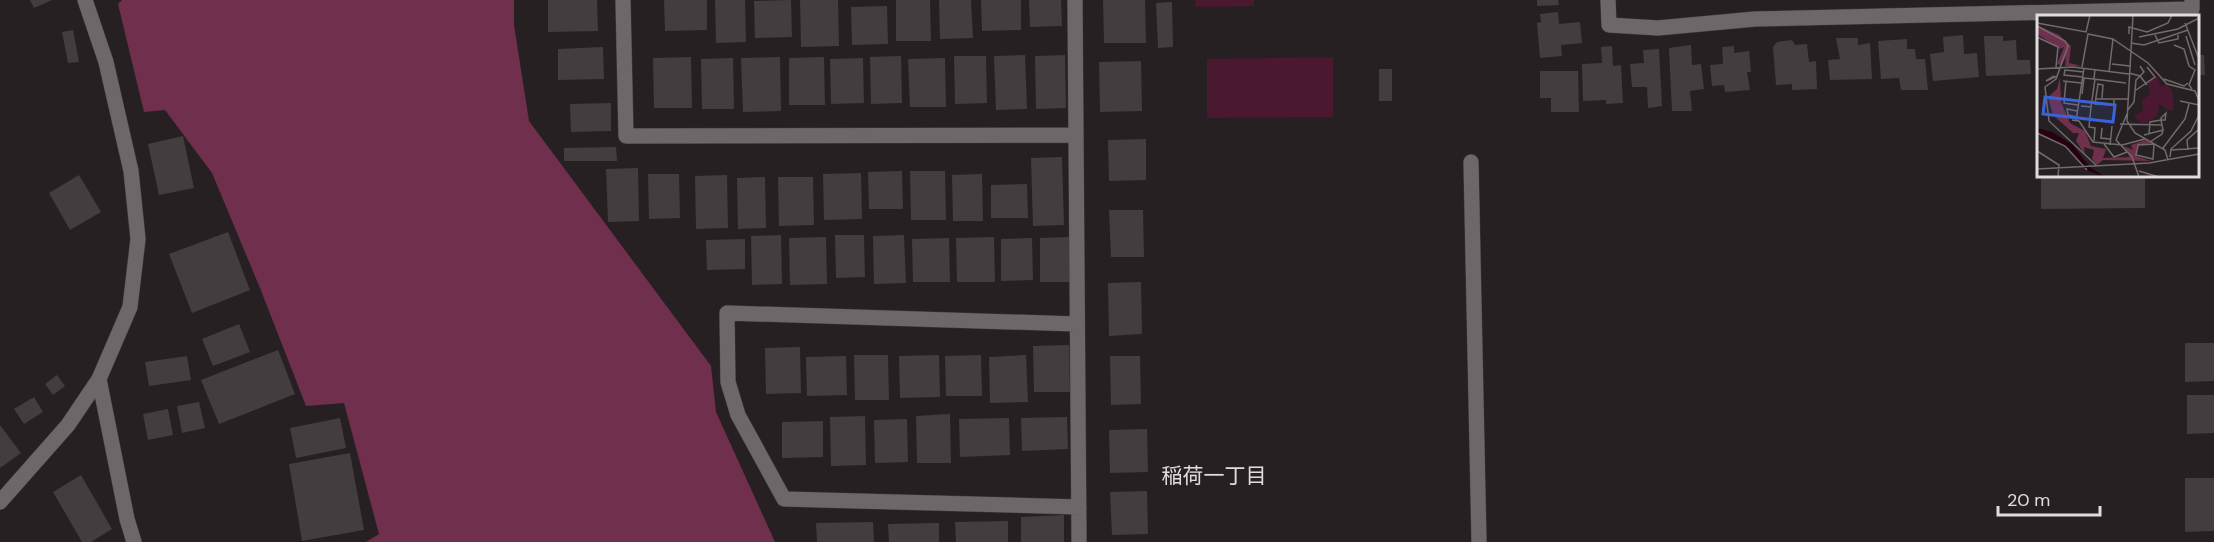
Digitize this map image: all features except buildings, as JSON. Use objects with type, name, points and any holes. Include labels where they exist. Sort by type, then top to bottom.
[{"type":"street","points":[[0,502],[68,425],[99,379],[129,307],[138,239],[129,160],[106,62],[85,0]]},
{"type":"street","points":[[623,0],[626,136],[1076,135]]},
{"type":"street","points":[[1075,0],[1079,542]]},
{"type":"street","points":[[1608,0],[1609,25],[1658,28],[1755,19],[2192,9],[2192,0]]},
{"type":"street","points":[[1471,162],[1479,542]]},
{"type":"street","points":[[1076,324],[727,313],[728,382],[738,415],[784,499],[1079,507]]},
{"type":"street","points":[[99,379],[127,519],[134,542]]},
{"type":"shaded area","points":[[122,0],[514,0],[514,25],[529,121],[711,366],[716,412],[775,542],[366,542],[379,534],[344,403],[306,406],[212,173],[165,110],[144,112],[118,4]]},
{"type":"shaded area","points":[[1195,0],[1254,0],[1254,6],[1196,7]]},
{"type":"shaded area","points":[[1333,57],[1333,117],[1207,118],[1207,59]]},
{"type":"district","name":"稲荷一丁目","points":[[1214,476]]}]
